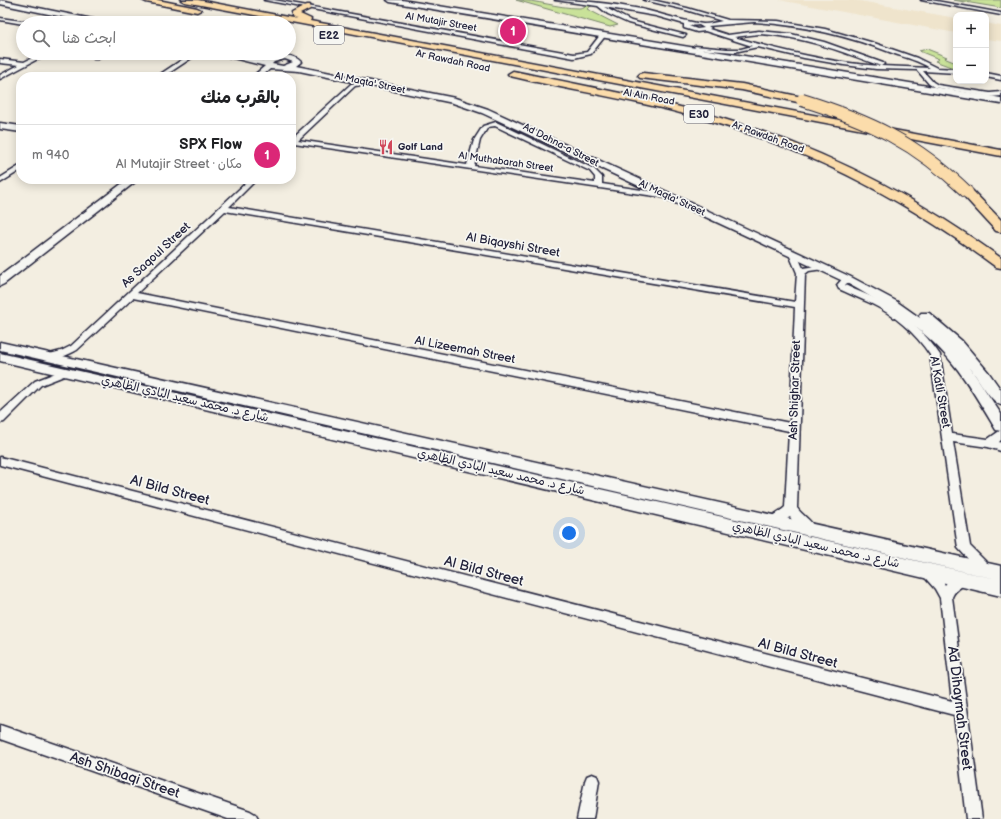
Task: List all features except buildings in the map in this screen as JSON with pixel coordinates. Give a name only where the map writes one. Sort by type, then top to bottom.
[{"type":"highway","points":[[146,0],[230,16]]},
{"type":"highway","name":"E22","points":[[185,0],[262,16]]},
{"type":"highway","points":[[200,0],[280,14],[293,12],[305,7]]},
{"type":"highway","points":[[137,1],[189,8]]},
{"type":"highway","points":[[305,7],[295,15],[551,64]]},
{"type":"highway","name":"E22","points":[[296,23],[372,39]]},
{"type":"highway","name":"E22","points":[[296,28],[372,39]]},
{"type":"highway","name":"Ar Rawdah Road","points":[[372,39],[467,64]]},
{"type":"highway","name":"Ar Rawdah Road","points":[[372,39],[551,64],[727,85],[764,91],[802,100],[862,120],[901,140],[941,166],[968,192],[1001,228]]},
{"type":"highway","name":"Al Ain Road","points":[[372,39],[939,152]]},
{"type":"highway","name":"Al Ain Road","points":[[372,39],[1001,153]]},
{"type":"highway","name":"Ar Rawdah Road","points":[[505,72],[682,110],[734,125],[788,144],[846,169],[899,196],[956,231],[1001,264]]},
{"type":"street","name":"Al Mutajir Street","points":[[266,0],[584,56],[591,53],[603,35]]},
{"type":"street","points":[[390,0],[1001,101]]},
{"type":"street","points":[[557,0],[600,4],[638,10],[705,27],[728,37],[756,46],[821,60],[883,67],[953,71]]},
{"type":"street","points":[[638,10],[648,0],[688,9],[728,22]]},
{"type":"street","points":[[923,0],[1001,13]]},
{"type":"street","points":[[934,0],[1001,13]]},
{"type":"street","points":[[0,2],[67,16]]},
{"type":"street","points":[[600,4],[601,7],[607,11],[629,21],[683,35]]},
{"type":"street","points":[[0,5],[49,16]]},
{"type":"street","points":[[39,14],[57,14]]},
{"type":"street","points":[[0,19],[16,21]]},
{"type":"street","points":[[675,47],[683,35],[692,30],[728,22],[771,21],[824,30],[881,47],[928,65],[935,70]]},
{"type":"street","points":[[689,24],[686,25],[686,27],[692,30]]},
{"type":"street","points":[[810,40],[824,30]]},
{"type":"street","points":[[728,37],[742,34],[780,34],[810,40],[872,60],[883,67]]},
{"type":"street","points":[[697,47],[734,52],[756,46]]},
{"type":"street","points":[[0,77],[33,60]]},
{"type":"street","points":[[167,72],[185,60]]},
{"type":"street","points":[[250,60],[268,65]]},
{"type":"street","points":[[261,72],[268,65],[268,62],[272,60]]},
{"type":"street","name":"Al Maqta' Street","points":[[294,60],[307,67],[438,93],[476,103],[506,114],[632,179],[847,279],[905,312],[933,335],[958,361],[1001,426]]},
{"type":"street","points":[[0,61],[25,64]]},
{"type":"street","points":[[270,72],[294,65],[297,62]]},
{"type":"street","name":"Al Maqta' Street","points":[[268,65],[299,69],[352,82],[368,83],[470,106],[485,111],[750,226],[878,286],[913,307],[946,332],[960,346],[977,366],[1001,400]]},
{"type":"street","points":[[919,69],[931,83],[936,86],[990,95],[1001,94]]},
{"type":"street","points":[[989,76],[1001,78]]},
{"type":"street","points":[[296,138],[352,82]]},
{"type":"street","points":[[0,121],[16,123]]},
{"type":"street","points":[[0,126],[16,128]]},
{"type":"street","name":"Ad Dahna-a Street","points":[[470,167],[477,140],[483,130],[491,127],[504,128],[592,170],[599,177],[598,186]]},
{"type":"street","name":"Al Muthabarah Street","points":[[296,143],[668,196]]},
{"type":"street","points":[[0,181],[16,170]]},
{"type":"street","points":[[0,171],[12,173]]},
{"type":"street","points":[[624,189],[631,185],[632,179]]},
{"type":"street","points":[[0,273],[116,184]]},
{"type":"street","points":[[0,282],[127,184]]},
{"type":"street","name":"As Saqoul Street","points":[[44,361],[64,353],[76,365],[132,295],[249,184]]},
{"type":"street","name":"Al Biqayshi Street","points":[[223,208],[798,305]]},
{"type":"street","points":[[736,227],[748,230],[751,228],[750,226]]},
{"type":"street","points":[[792,254],[798,263],[801,272],[811,267],[820,267]]},
{"type":"street","name":"Ash Shighar Street","points":[[791,508],[798,305],[801,272]]},
{"type":"street","name":"Al Katli Street","points":[[847,279],[841,284],[842,288],[876,302],[888,310],[925,340],[932,350],[937,365],[964,548]]},
{"type":"street","name":"Al Lizeemah Street","points":[[132,295],[794,428]]},
{"type":"street","name":"شارع د. محمد سعيد البادي الظاهري","points":[[0,346],[44,361]]},
{"type":"street","name":"شارع د. محمد سعيد البادي الظاهري","points":[[0,357],[76,365],[764,523],[922,569],[1001,588]]},
{"type":"street","points":[[38,383],[44,361]]},
{"type":"street","points":[[0,419],[38,383],[76,365]]},
{"type":"street","points":[[989,443],[1001,434]]},
{"type":"street","name":"Al Katli Street","points":[[947,437],[989,443],[1001,448]]},
{"type":"street","name":"Al Bild Street","points":[[0,461],[960,710]]},
{"type":"street","points":[[764,523],[784,516],[791,508],[798,519],[809,528]]},
{"type":"street","name":"شارع د. محمد سعيد البادي الظاهري","points":[[764,523],[809,528],[994,571]]},
{"type":"street","points":[[949,561],[958,556],[964,548],[974,560],[994,571]]},
{"type":"street","name":"Ad Dihaymah Street","points":[[922,569],[934,579],[946,597],[974,819]]},
{"type":"street","points":[[946,597],[947,592],[953,584],[963,579]]},
{"type":"street","name":"Ash Shibaqi Street","points":[[0,732],[250,819]]},
{"type":"street","points":[[586,819],[592,781]]},
{"type":"shaded area","points":[[779,0],[854,0],[953,17],[953,32]]},
{"type":"shaded area","points":[[989,24],[1001,26],[1001,41],[989,39]]},
{"type":"green space","points":[[516,0],[532,1],[571,8],[581,8],[594,4],[587,9],[618,25],[610,27]]},
{"type":"green space","points":[[953,0],[1001,0],[1001,8]]},
{"type":"green space","points":[[927,49],[947,57],[944,58],[953,62],[953,68],[935,61],[939,59],[919,51]]},
{"type":"place","name":"SPX Flow","points":[[513,31]]},
{"type":"place","name":"Golf Land","points":[[386,147]]}]
